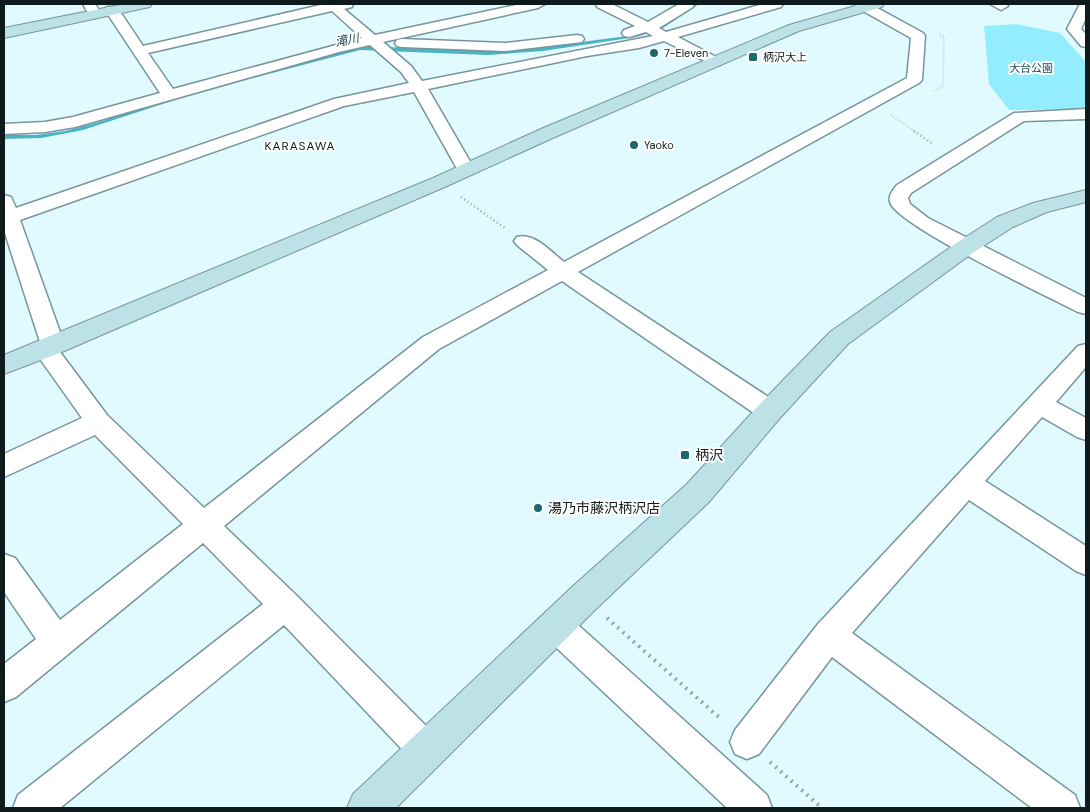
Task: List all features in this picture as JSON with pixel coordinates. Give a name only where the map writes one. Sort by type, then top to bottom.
[{"type":"street","points":[[4,33],[92,9],[112,10],[145,4]]},
{"type":"street","points":[[4,129],[45,127],[75,122],[336,48],[538,4]]},
{"type":"street","points":[[602,4],[715,62]]},
{"type":"street","points":[[372,41],[470,47],[505,47],[625,34],[656,24],[688,4]]},
{"type":"street","points":[[426,750],[285,605],[98,422],[49,348],[6,213],[340,102],[588,52],[668,38],[776,4]]},
{"type":"street","points":[[4,365],[49,348],[440,182],[548,133],[794,28],[868,4],[918,36],[914,80],[564,272],[431,342],[4,685]]},
{"type":"street","points":[[139,51],[337,5],[372,41],[406,69],[419,87],[466,170]]},
{"type":"street","points":[[1086,5],[1074,29],[1086,43]]},
{"type":"street","points":[[112,10],[170,96]]},
{"type":"street","points":[[1086,114],[1020,116],[904,189],[899,194],[898,200],[902,208],[908,213],[966,247],[1086,307]]},
{"type":"street","points":[[367,808],[584,598],[698,493],[770,411],[839,338],[966,247],[1005,222],[1032,211],[1086,196]]},
{"type":"street","points":[[524,242],[564,272],[770,411]]},
{"type":"street","points":[[747,742],[829,635],[1086,352]]},
{"type":"street","points":[[1039,404],[1086,430]]},
{"type":"street","points":[[4,466],[98,422]]},
{"type":"street","points":[[967,484],[1086,562]]},
{"type":"street","points":[[4,568],[57,643]]},
{"type":"street","points":[[31,808],[285,605]]},
{"type":"street","points":[[556,626],[754,808]]},
{"type":"street","points":[[829,635],[1062,808]]},
{"type":"path","points":[[928,94],[943,86],[944,37],[936,33]]},
{"type":"path","points":[[896,110],[889,114],[940,149]]},
{"type":"path","points":[[440,182],[524,242]]},
{"type":"path","points":[[584,598],[822,808]]},
{"type":"green space","name":"大台公園","points":[[1016,24],[1060,33],[1086,62],[1086,109],[1009,110],[989,84],[984,26]]},
{"type":"waterway","name":"滝川","points":[[253,76],[360,48],[488,53],[543,49],[636,36],[658,29],[697,4]]},
{"type":"waterway","name":"滝川","points":[[4,137],[36,137],[65,133],[190,94]]},
{"type":"place","name":"7-Eleven","points":[[654,53]]},
{"type":"place","name":"柄沢大上","points":[[753,57]]},
{"type":"place","name":"Yaoko","points":[[634,145]]},
{"type":"place","name":"柄沢","points":[[685,455]]},
{"type":"place","name":"湯乃市藤沢柄沢店","points":[[538,508]]},
{"type":"district","name":"KARASAWA","points":[[300,146]]}]
